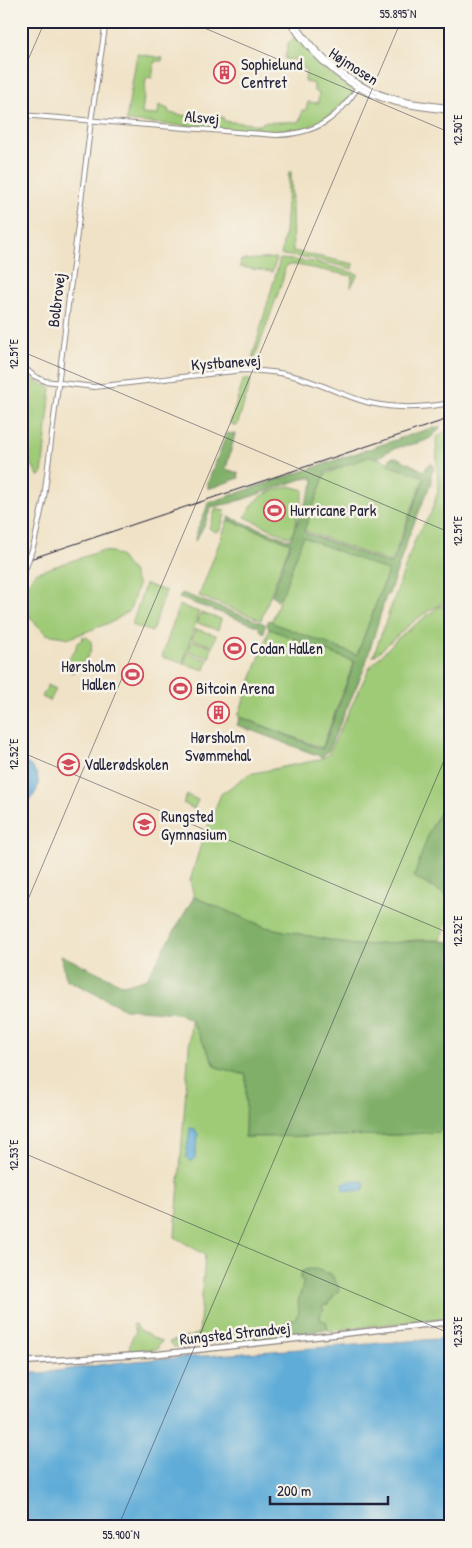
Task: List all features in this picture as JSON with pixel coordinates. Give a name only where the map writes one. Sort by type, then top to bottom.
[{"type":"main road","name":"Rungsted Strandvej","points":[[21,1362],[166,1353],[451,1322]]},
{"type":"street","name":"Bolbrovej","points":[[21,580],[34,544],[44,498],[91,121],[106,21]]},
{"type":"street","name":"Højmosen","points":[[289,21],[310,50],[341,77],[396,103],[451,111]]},
{"type":"street","name":"Højmosen","points":[[294,21],[313,46],[331,64],[359,86],[397,99],[451,107]]},
{"type":"street","name":"Alsvej","points":[[21,115],[289,135],[311,130],[331,119],[346,105],[359,86]]},
{"type":"street","name":"Kystbanevej","points":[[21,365],[39,379],[57,383],[101,387],[237,371],[259,371],[289,375],[354,398],[386,406],[421,407],[451,403]]},
{"type":"green space","points":[[295,38],[323,68],[352,89],[352,94],[326,119],[299,131],[286,133],[126,121],[137,54],[163,58],[162,61],[155,61],[152,78],[148,77],[146,79],[142,114],[158,115],[159,105],[168,109],[169,113],[194,117],[223,117],[224,121],[262,125],[263,122],[298,122],[301,118],[302,110],[306,110],[308,102],[318,103],[319,93],[314,91],[314,84],[305,82],[306,69],[296,67],[297,60],[285,59],[288,43]]},
{"type":"green space","points":[[289,172],[291,172],[293,251],[354,264],[353,269],[310,258],[281,255],[285,232]]},
{"type":"green space","points":[[277,258],[272,272],[240,267],[241,260]]},
{"type":"green space","points":[[280,259],[314,262],[358,274],[351,287],[352,276],[297,265],[288,265],[285,268],[283,279],[253,363],[253,355]]},
{"type":"green space","points":[[21,370],[36,381],[51,388],[42,474],[39,477],[21,446]]},
{"type":"green space","points":[[244,378],[251,380],[237,426],[230,424]]},
{"type":"green space","points":[[440,427],[429,439],[395,448],[380,457],[369,457],[326,472],[304,531],[389,564],[393,562],[424,479],[422,476],[389,466],[390,458],[396,457],[424,471],[432,463],[434,469],[431,474],[431,483],[408,538],[389,594],[386,596],[364,669],[328,751],[322,757],[237,725],[240,717],[321,749],[323,748],[355,662],[269,629],[268,621],[271,620],[273,623],[357,655],[388,571],[303,537],[283,593],[277,600],[272,595],[291,543],[228,520],[229,517],[290,540],[314,482],[313,478],[305,478],[232,503],[211,507],[204,526],[195,541],[208,503],[428,429]]},
{"type":"green space","points":[[451,428],[451,600],[440,604],[419,617],[373,657],[416,537],[431,513],[438,491],[436,438]]},
{"type":"green space","points":[[227,433],[235,434],[226,469],[238,473],[239,478],[208,489],[208,482]]},
{"type":"green space","points":[[368,455],[425,475],[391,563],[303,530],[324,475]]},
{"type":"green space","name":"Hurricane Park","points":[[290,486],[304,490],[292,535],[288,537],[245,517],[254,503],[263,495]]},
{"type":"green space","points":[[216,508],[224,510],[225,515],[220,530],[215,532],[209,528]]},
{"type":"green space","points":[[228,520],[290,543],[261,620],[199,596]]},
{"type":"green space","points":[[304,534],[389,569],[357,655],[271,623]]},
{"type":"green space","points":[[101,551],[112,552],[121,557],[133,573],[138,585],[130,610],[114,621],[70,638],[46,634],[31,619],[26,607],[24,595],[35,573]]},
{"type":"green space","points":[[145,584],[166,591],[152,632],[132,625]]},
{"type":"green space","points":[[182,593],[265,624],[264,633],[258,626],[179,598]]},
{"type":"green space","points":[[451,604],[451,799],[440,810],[414,877],[451,898],[451,910],[441,940],[415,940],[368,946],[354,945],[265,927],[194,897],[190,881],[201,844],[221,794],[249,774],[318,760],[328,755],[370,667],[398,638],[438,607]]},
{"type":"green space","points":[[179,605],[199,612],[183,663],[162,657]]},
{"type":"green space","points":[[201,613],[221,619],[218,630],[197,623]]},
{"type":"green space","points":[[270,628],[354,662],[322,748],[238,716]]},
{"type":"green space","points":[[196,629],[216,635],[213,646],[192,639]]},
{"type":"green space","points":[[82,637],[87,637],[90,640],[91,651],[86,660],[72,673],[63,665],[75,651],[77,643],[82,640]]},
{"type":"green space","points":[[192,641],[212,647],[209,658],[188,651]]},
{"type":"green space","points":[[187,653],[208,660],[205,670],[184,664]]},
{"type":"green space","points":[[48,685],[56,689],[50,701],[42,697]]},
{"type":"green space","points":[[187,795],[198,800],[194,809],[183,803]]},
{"type":"green space","points":[[451,799],[451,898],[414,877],[432,826],[437,816]]},
{"type":"green space","points":[[194,897],[265,927],[354,945],[414,941],[451,942],[451,1109],[439,1132],[399,1135],[245,1137],[246,1075],[216,1067],[191,1020],[178,1013],[125,1009],[66,979],[61,955],[124,985],[147,978]]},
{"type":"green space","points":[[191,1020],[216,1067],[246,1075],[245,1137],[399,1135],[446,1118],[451,1109],[451,1317],[330,1331],[327,1329],[328,1326],[320,1319],[322,1306],[329,1301],[333,1288],[331,1274],[329,1273],[304,1281],[298,1302],[299,1312],[288,1331],[284,1331],[282,1334],[283,1336],[174,1347],[169,1342],[199,1334],[205,1255],[175,1237]]},
{"type":"green space","points":[[309,1269],[331,1274],[339,1287],[338,1292],[328,1304],[322,1306],[324,1310],[321,1313],[320,1319],[327,1322],[327,1329],[283,1336],[283,1331],[289,1330],[285,1326],[287,1320],[294,1320],[299,1312],[298,1302],[304,1281],[300,1279],[302,1271]]},
{"type":"green space","points":[[133,1324],[136,1324],[139,1330],[162,1342],[158,1345],[158,1349],[129,1351],[131,1340],[136,1332]]},
{"type":"water","points":[[21,760],[34,769],[38,786],[34,795],[21,804],[21,790],[23,786],[21,783]]},
{"type":"water","points":[[190,1128],[195,1129],[198,1135],[195,1157],[194,1160],[190,1161],[186,1157]]},
{"type":"water","points":[[363,1181],[365,1183],[364,1190],[343,1190],[343,1183]]},
{"type":"water","points":[[451,1338],[451,1527],[21,1527],[21,1373],[42,1373],[122,1362]]},
{"type":"railway","points":[[21,562],[451,418]]},
{"type":"place","name":"Sophielund Centret","points":[[225,73]]},
{"type":"place","name":"Hurricane Park","points":[[274,510]]},
{"type":"place","name":"Codan Hallen","points":[[234,648]]},
{"type":"place","name":"Hørsholm Hallen","points":[[132,675]]},
{"type":"place","name":"Bitcoin Arena","points":[[180,688]]},
{"type":"place","name":"Hørsholm Svømmehal","points":[[218,713]]},
{"type":"place","name":"Vallerødskolen","points":[[68,764]]},
{"type":"place","name":"Rungsted Gymnasium","points":[[145,825]]}]
